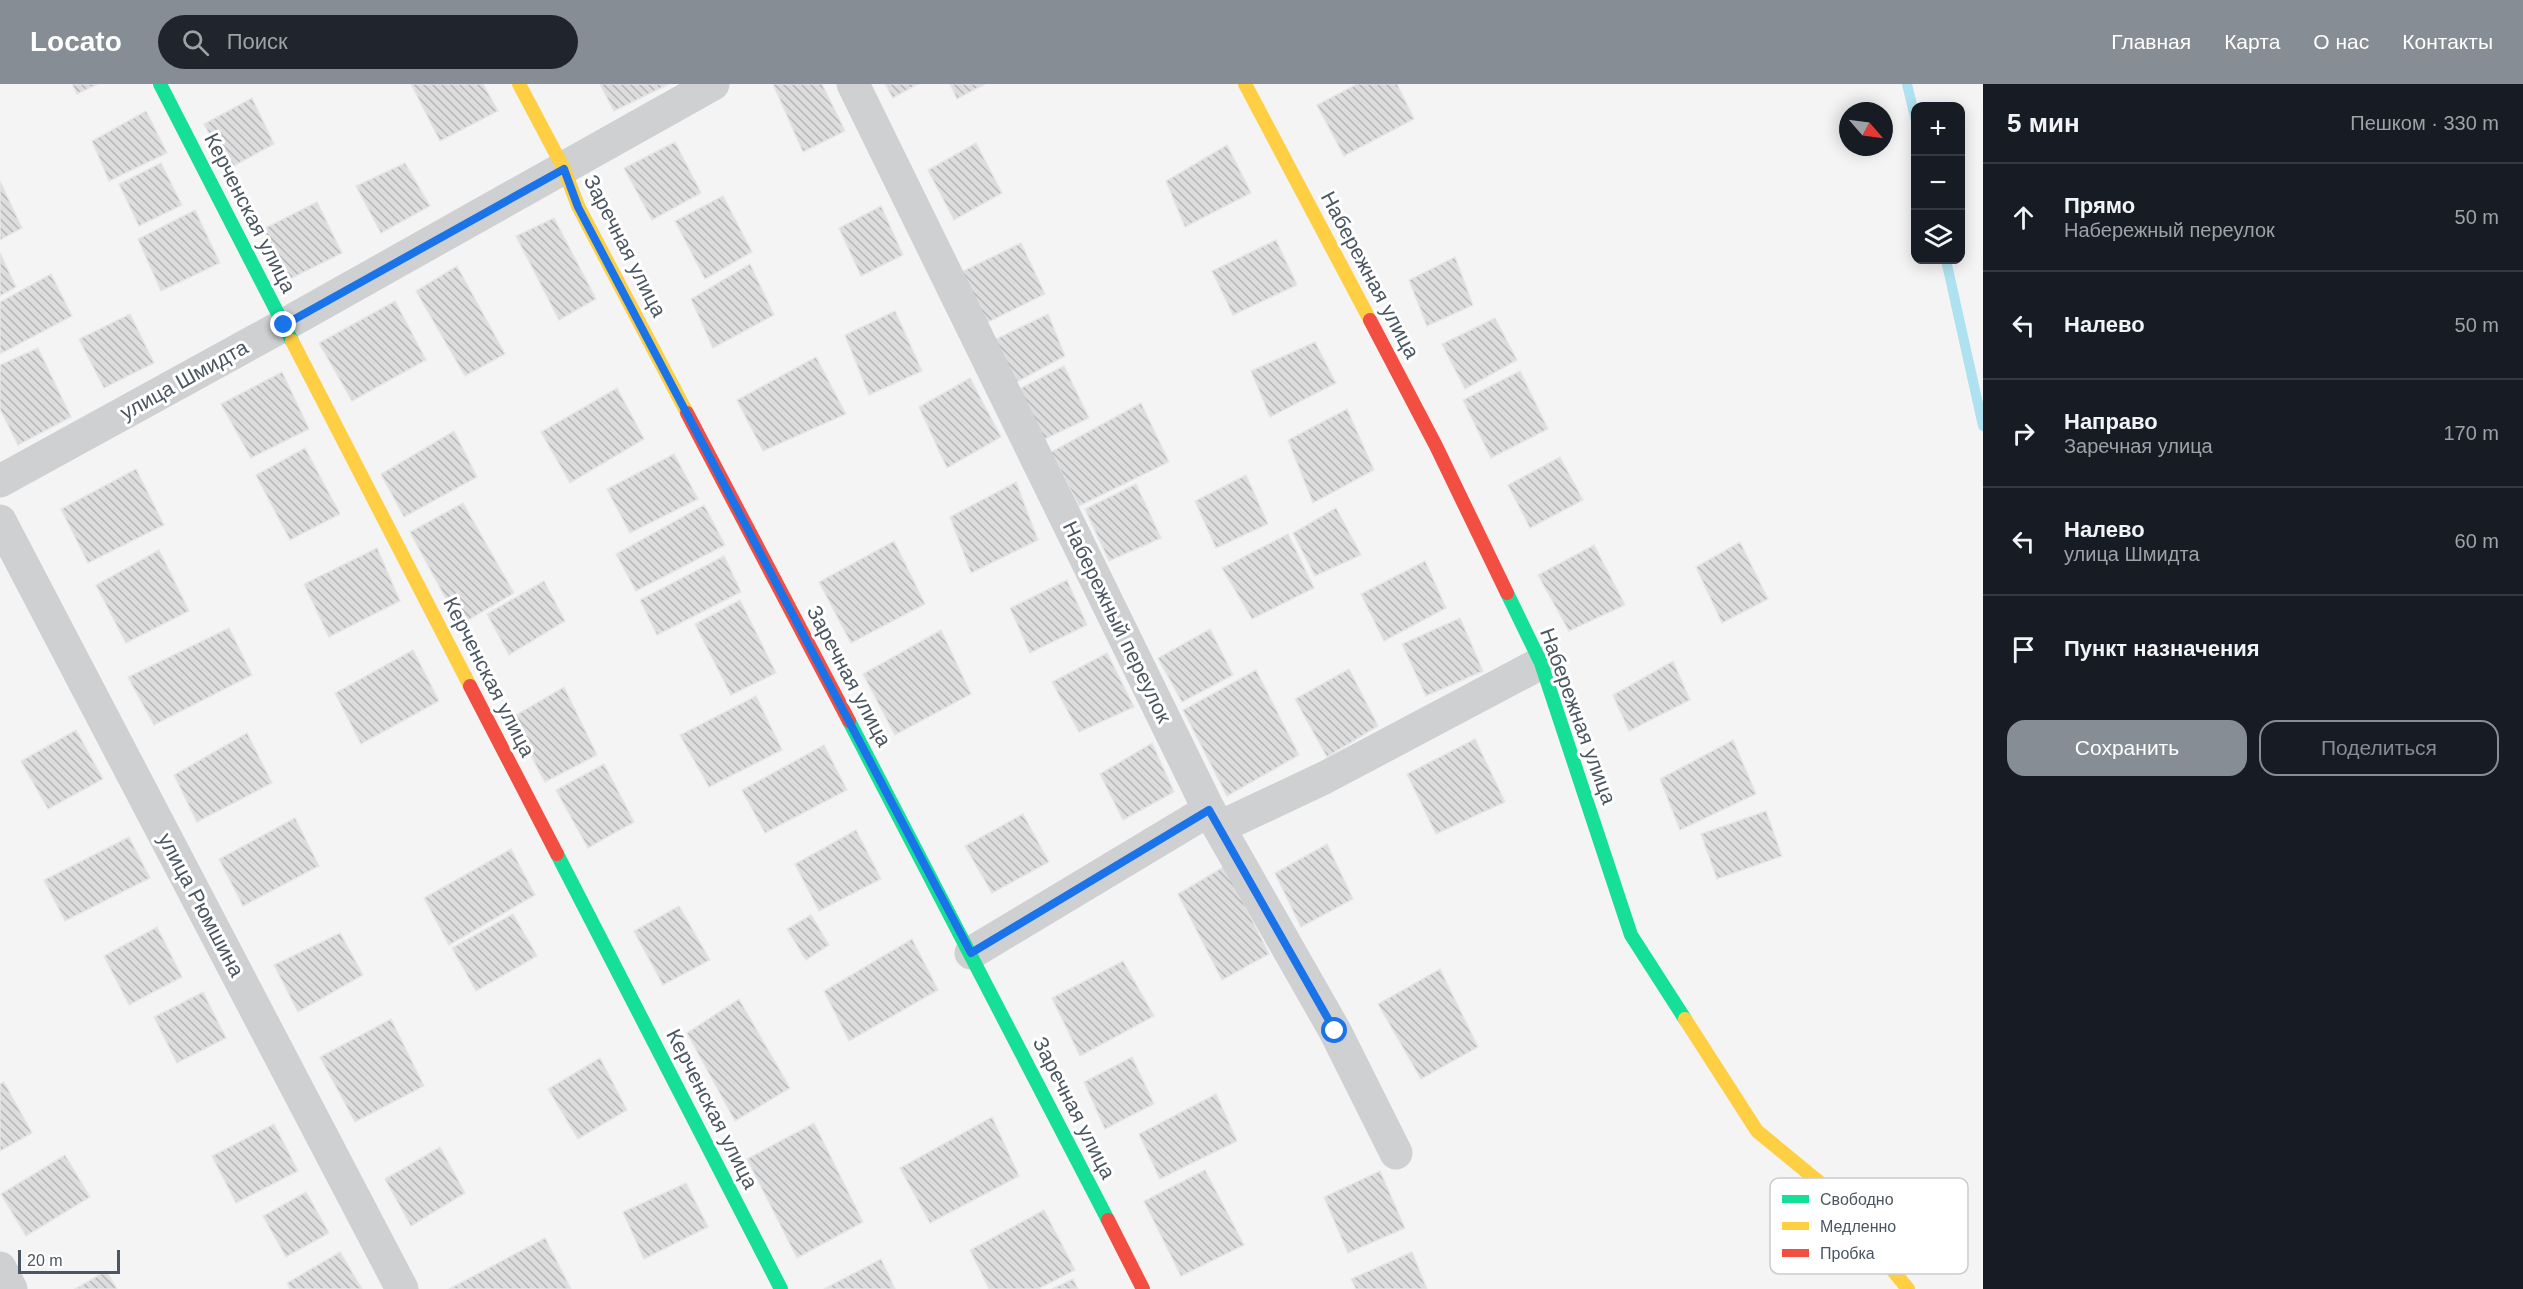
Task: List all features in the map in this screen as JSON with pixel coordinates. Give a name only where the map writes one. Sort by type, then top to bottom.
[{"type":"street","name":"Керченская улица","points":[[160,84],[781,1289]]},
{"type":"street","name":"Заречная улица","points":[[519,84],[564,169],[578,207],[971,953],[1143,1289]]},
{"type":"street","name":"улица Шмидта","points":[[0,481],[284,325],[713,84]]},
{"type":"street","name":"Набережный переулок","points":[[853,84],[1215,819],[1335,1031],[1396,1153]]},
{"type":"street","name":"Набережная улица","points":[[1245,84],[1436,446],[1541,663],[1631,935],[1757,1131],[1814,1178]]},
{"type":"street","name":"улица Рюмшина","points":[[0,521],[402,1289]]},
{"type":"street","points":[[971,953],[1215,819],[1324,778],[1541,663]]},
{"type":"street","points":[[0,1268],[11,1289]]},
{"type":"street","name":"Набережная улица","points":[[1896,1274],[1908,1289]]},
{"type":"building","points":[[72,84],[98,84],[77,94]]},
{"type":"building","points":[[411,84],[483,84],[498,111],[440,141]]},
{"type":"building","points":[[600,84],[669,84],[614,111]]},
{"type":"building","points":[[773,84],[822,84],[845,131],[803,152]]},
{"type":"building","points":[[885,84],[918,84],[893,98]]},
{"type":"building","points":[[950,84],[985,84],[957,99]]},
{"type":"building","points":[[1357,84],[1397,84],[1414,119],[1344,156],[1317,105]]},
{"type":"building","points":[[252,98],[274,144],[228,169],[204,124]]},
{"type":"building","points":[[146,111],[167,153],[109,181],[92,141]]},
{"type":"building","points":[[675,142],[701,193],[652,220],[624,168]]},
{"type":"building","points":[[976,143],[1002,193],[954,220],[928,170]]},
{"type":"building","points":[[1227,145],[1251,193],[1185,227],[1166,181]]},
{"type":"building","points":[[161,163],[182,205],[139,226],[119,184]]},
{"type":"building","points":[[405,163],[430,206],[381,233],[356,186]]},
{"type":"building","points":[[0,181],[22,228],[0,240]]},
{"type":"building","points":[[723,196],[752,252],[705,279],[675,221]]},
{"type":"building","points":[[317,202],[342,253],[288,280],[263,229]]},
{"type":"building","points":[[881,206],[903,255],[861,276],[839,228]]},
{"type":"building","points":[[195,210],[220,263],[161,291],[138,239]]},
{"type":"building","points":[[554,218],[596,299],[559,320],[516,236]]},
{"type":"building","points":[[1276,240],[1297,285],[1233,315],[1212,271]]},
{"type":"building","points":[[1021,243],[1045,294],[984,324],[959,273]]},
{"type":"building","points":[[0,253],[16,287],[0,296]]},
{"type":"building","points":[[1455,257],[1473,305],[1427,326],[1409,280]]},
{"type":"building","points":[[750,264],[774,315],[713,348],[691,299]]},
{"type":"building","points":[[457,266],[505,354],[465,376],[416,291]]},
{"type":"building","points":[[51,274],[72,316],[0,354],[0,302]]},
{"type":"building","points":[[395,301],[426,360],[352,401],[319,343]]},
{"type":"building","points":[[895,311],[922,371],[869,395],[845,335]]},
{"type":"building","points":[[130,314],[154,363],[104,388],[79,339]]},
{"type":"building","points":[[1048,314],[1065,356],[1013,384],[994,340]]},
{"type":"building","points":[[1495,318],[1517,360],[1465,389],[1442,344]]},
{"type":"building","points":[[1315,342],[1336,383],[1270,417],[1251,371]]},
{"type":"building","points":[[38,348],[71,417],[18,445],[0,409],[0,365]]},
{"type":"building","points":[[816,357],[846,414],[763,451],[737,400]]},
{"type":"building","points":[[1064,366],[1089,418],[1043,440],[1019,389]]},
{"type":"building","points":[[1520,371],[1548,429],[1491,458],[1463,400]]},
{"type":"building","points":[[282,372],[309,429],[251,458],[221,404]]},
{"type":"building","points":[[970,378],[1001,437],[947,468],[919,407]]},
{"type":"building","points":[[617,388],[644,439],[570,483],[541,432]]},
{"type":"building","points":[[1141,403],[1169,462],[1079,506],[1051,452]]},
{"type":"building","points":[[1347,409],[1374,470],[1313,503],[1288,440]]},
{"type":"building","points":[[454,431],[477,477],[404,517],[381,474]]},
{"type":"building","points":[[305,448],[340,514],[290,540],[256,475]]},
{"type":"building","points":[[674,454],[698,499],[630,533],[607,489]]},
{"type":"building","points":[[1560,457],[1583,500],[1530,528],[1508,485]]},
{"type":"building","points":[[136,469],[164,525],[88,563],[61,509]]},
{"type":"building","points":[[1246,475],[1268,524],[1216,548],[1195,501]]},
{"type":"building","points":[[1016,482],[1038,540],[971,573],[950,517]]},
{"type":"building","points":[[1136,484],[1161,538],[1109,561],[1085,509]]},
{"type":"building","points":[[463,503],[514,593],[460,625],[410,532]]},
{"type":"building","points":[[704,505],[725,545],[636,591],[616,554]]},
{"type":"building","points":[[1336,508],[1361,555],[1315,576],[1293,533]]},
{"type":"building","points":[[1288,534],[1314,588],[1252,619],[1222,568]]},
{"type":"building","points":[[894,541],[925,604],[851,643],[819,582]]},
{"type":"building","points":[[1740,542],[1768,599],[1722,623],[1696,567]]},
{"type":"building","points":[[1594,545],[1625,605],[1569,631],[1538,575]]},
{"type":"building","points":[[377,548],[400,601],[329,637],[304,584]]},
{"type":"building","points":[[159,550],[189,611],[126,643],[96,585]]},
{"type":"building","points":[[724,556],[741,592],[657,635],[640,600]]},
{"type":"building","points":[[1425,561],[1446,608],[1384,641],[1361,594]]},
{"type":"building","points":[[1067,580],[1087,625],[1030,653],[1010,608]]},
{"type":"building","points":[[544,581],[565,621],[509,655],[487,614]]},
{"type":"building","points":[[740,600],[776,673],[731,695],[695,624]]},
{"type":"building","points":[[1460,618],[1483,671],[1426,696],[1402,644]]},
{"type":"building","points":[[229,628],[252,675],[154,725],[128,677]]},
{"type":"building","points":[[1210,629],[1233,675],[1182,702],[1158,658]]},
{"type":"building","points":[[941,630],[971,694],[895,735],[863,674]]},
{"type":"building","points":[[413,650],[439,701],[361,744],[335,693]]},
{"type":"building","points":[[1107,653],[1134,707],[1079,732],[1052,682]]},
{"type":"building","points":[[1673,661],[1690,700],[1629,731],[1613,695]]},
{"type":"building","points":[[1349,669],[1378,726],[1327,757],[1295,699]]},
{"type":"building","points":[[1256,670],[1299,755],[1227,796],[1183,710]]},
{"type":"building","points":[[564,687],[597,755],[545,782],[511,718]]},
{"type":"building","points":[[756,696],[782,750],[709,787],[680,735]]},
{"type":"building","points":[[76,730],[103,779],[48,809],[21,761]]},
{"type":"building","points":[[247,733],[272,783],[197,822],[174,775]]},
{"type":"building","points":[[1475,739],[1505,802],[1436,834],[1407,774]]},
{"type":"building","points":[[1733,740],[1756,794],[1680,830],[1660,779]]},
{"type":"building","points":[[1152,743],[1174,792],[1123,820],[1100,774]]},
{"type":"building","points":[[824,745],[847,790],[765,833],[742,790]]},
{"type":"building","points":[[604,764],[634,822],[588,848],[556,790]]},
{"type":"building","points":[[1766,811],[1782,856],[1717,879],[1701,834]]},
{"type":"building","points":[[1023,814],[1049,862],[992,893],[965,846]]},
{"type":"building","points":[[295,818],[319,866],[243,906],[219,859]]},
{"type":"building","points":[[856,830],[881,879],[819,911],[795,864]]},
{"type":"building","points":[[129,837],[150,878],[65,921],[44,880]]},
{"type":"building","points":[[1327,844],[1353,899],[1301,927],[1275,873]]},
{"type":"building","points":[[511,849],[535,895],[449,945],[424,898]]},
{"type":"building","points":[[1225,866],[1269,954],[1222,980],[1178,894]]},
{"type":"building","points":[[679,906],[710,960],[663,985],[634,931]]},
{"type":"building","points":[[513,914],[537,956],[476,991],[452,948]]},
{"type":"building","points":[[811,915],[829,945],[806,960],[787,929]]},
{"type":"building","points":[[157,927],[182,977],[129,1005],[104,956]]},
{"type":"building","points":[[340,933],[363,975],[298,1012],[274,965]]},
{"type":"building","points":[[912,939],[938,990],[849,1041],[824,991]]},
{"type":"building","points":[[1123,961],[1154,1016],[1080,1056],[1052,998]]},
{"type":"building","points":[[1440,969],[1478,1047],[1421,1079],[1378,1004]]},
{"type":"building","points":[[203,992],[226,1038],[177,1063],[154,1017]]},
{"type":"building","points":[[739,999],[790,1088],[735,1121],[687,1033]]},
{"type":"building","points":[[391,1019],[424,1086],[355,1122],[320,1057]]},
{"type":"building","points":[[1132,1057],[1154,1104],[1105,1129],[1084,1082]]},
{"type":"building","points":[[600,1058],[627,1110],[578,1139],[548,1089]]},
{"type":"building","points":[[4,1082],[32,1133],[0,1151],[0,1084]]},
{"type":"building","points":[[1216,1094],[1237,1141],[1160,1179],[1139,1134]]},
{"type":"building","points":[[992,1117],[1019,1176],[930,1223],[900,1168]]},
{"type":"building","points":[[814,1123],[863,1222],[797,1258],[747,1159]]},
{"type":"building","points":[[274,1124],[298,1171],[236,1203],[212,1156]]},
{"type":"building","points":[[440,1147],[465,1193],[411,1226],[385,1179]]},
{"type":"building","points":[[65,1155],[90,1197],[26,1236],[1,1194]]},
{"type":"building","points":[[1205,1170],[1244,1245],[1181,1276],[1144,1201]]},
{"type":"building","points":[[1380,1171],[1405,1228],[1348,1253],[1324,1197]]},
{"type":"building","points":[[686,1183],[708,1227],[644,1259],[623,1212]]},
{"type":"building","points":[[306,1192],[329,1233],[286,1257],[263,1216]]},
{"type":"building","points":[[1044,1210],[1075,1270],[1038,1289],[989,1289],[970,1250]]},
{"type":"building","points":[[545,1238],[571,1289],[449,1289]]},
{"type":"building","points":[[340,1252],[362,1289],[290,1289],[287,1283]]},
{"type":"building","points":[[1412,1252],[1427,1289],[1356,1289],[1351,1279]]},
{"type":"building","points":[[881,1259],[895,1289],[824,1289]]},
{"type":"building","points":[[106,1271],[117,1289],[75,1289]]},
{"type":"building","points":[[1073,1279],[1078,1289],[1052,1289]]},
{"type":"waterway","points":[[1907,84],[1911,102]]},
{"type":"waterway","points":[[1947,264],[1983,426]]},
{"type":"traffic: fast","points":[[160,84],[292,341]]},
{"type":"traffic: fast","points":[[1507,593],[1541,663],[1631,935],[1685,1019]]},
{"type":"traffic: fast","points":[[849,721],[1108,1220]]},
{"type":"traffic: fast","points":[[557,854],[781,1289]]},
{"type":"traffic: slow","points":[[519,84],[564,169],[578,206],[687,413]]},
{"type":"traffic: slow","points":[[1245,84],[1370,320]]},
{"type":"traffic: slow","points":[[292,341],[470,686]]},
{"type":"traffic: slow","points":[[1685,1019],[1757,1131],[1814,1178]]},
{"type":"traffic: slow","points":[[1896,1274],[1908,1289]]},
{"type":"traffic: jam","points":[[1370,320],[1436,446],[1507,593]]},
{"type":"traffic: jam","points":[[687,413],[849,721]]},
{"type":"traffic: jam","points":[[470,686],[557,854]]},
{"type":"traffic: jam","points":[[1108,1220],[1143,1289]]},
{"type":"route","points":[[284,325],[564,169],[578,207],[971,953],[1209,810],[1335,1031]]}]
